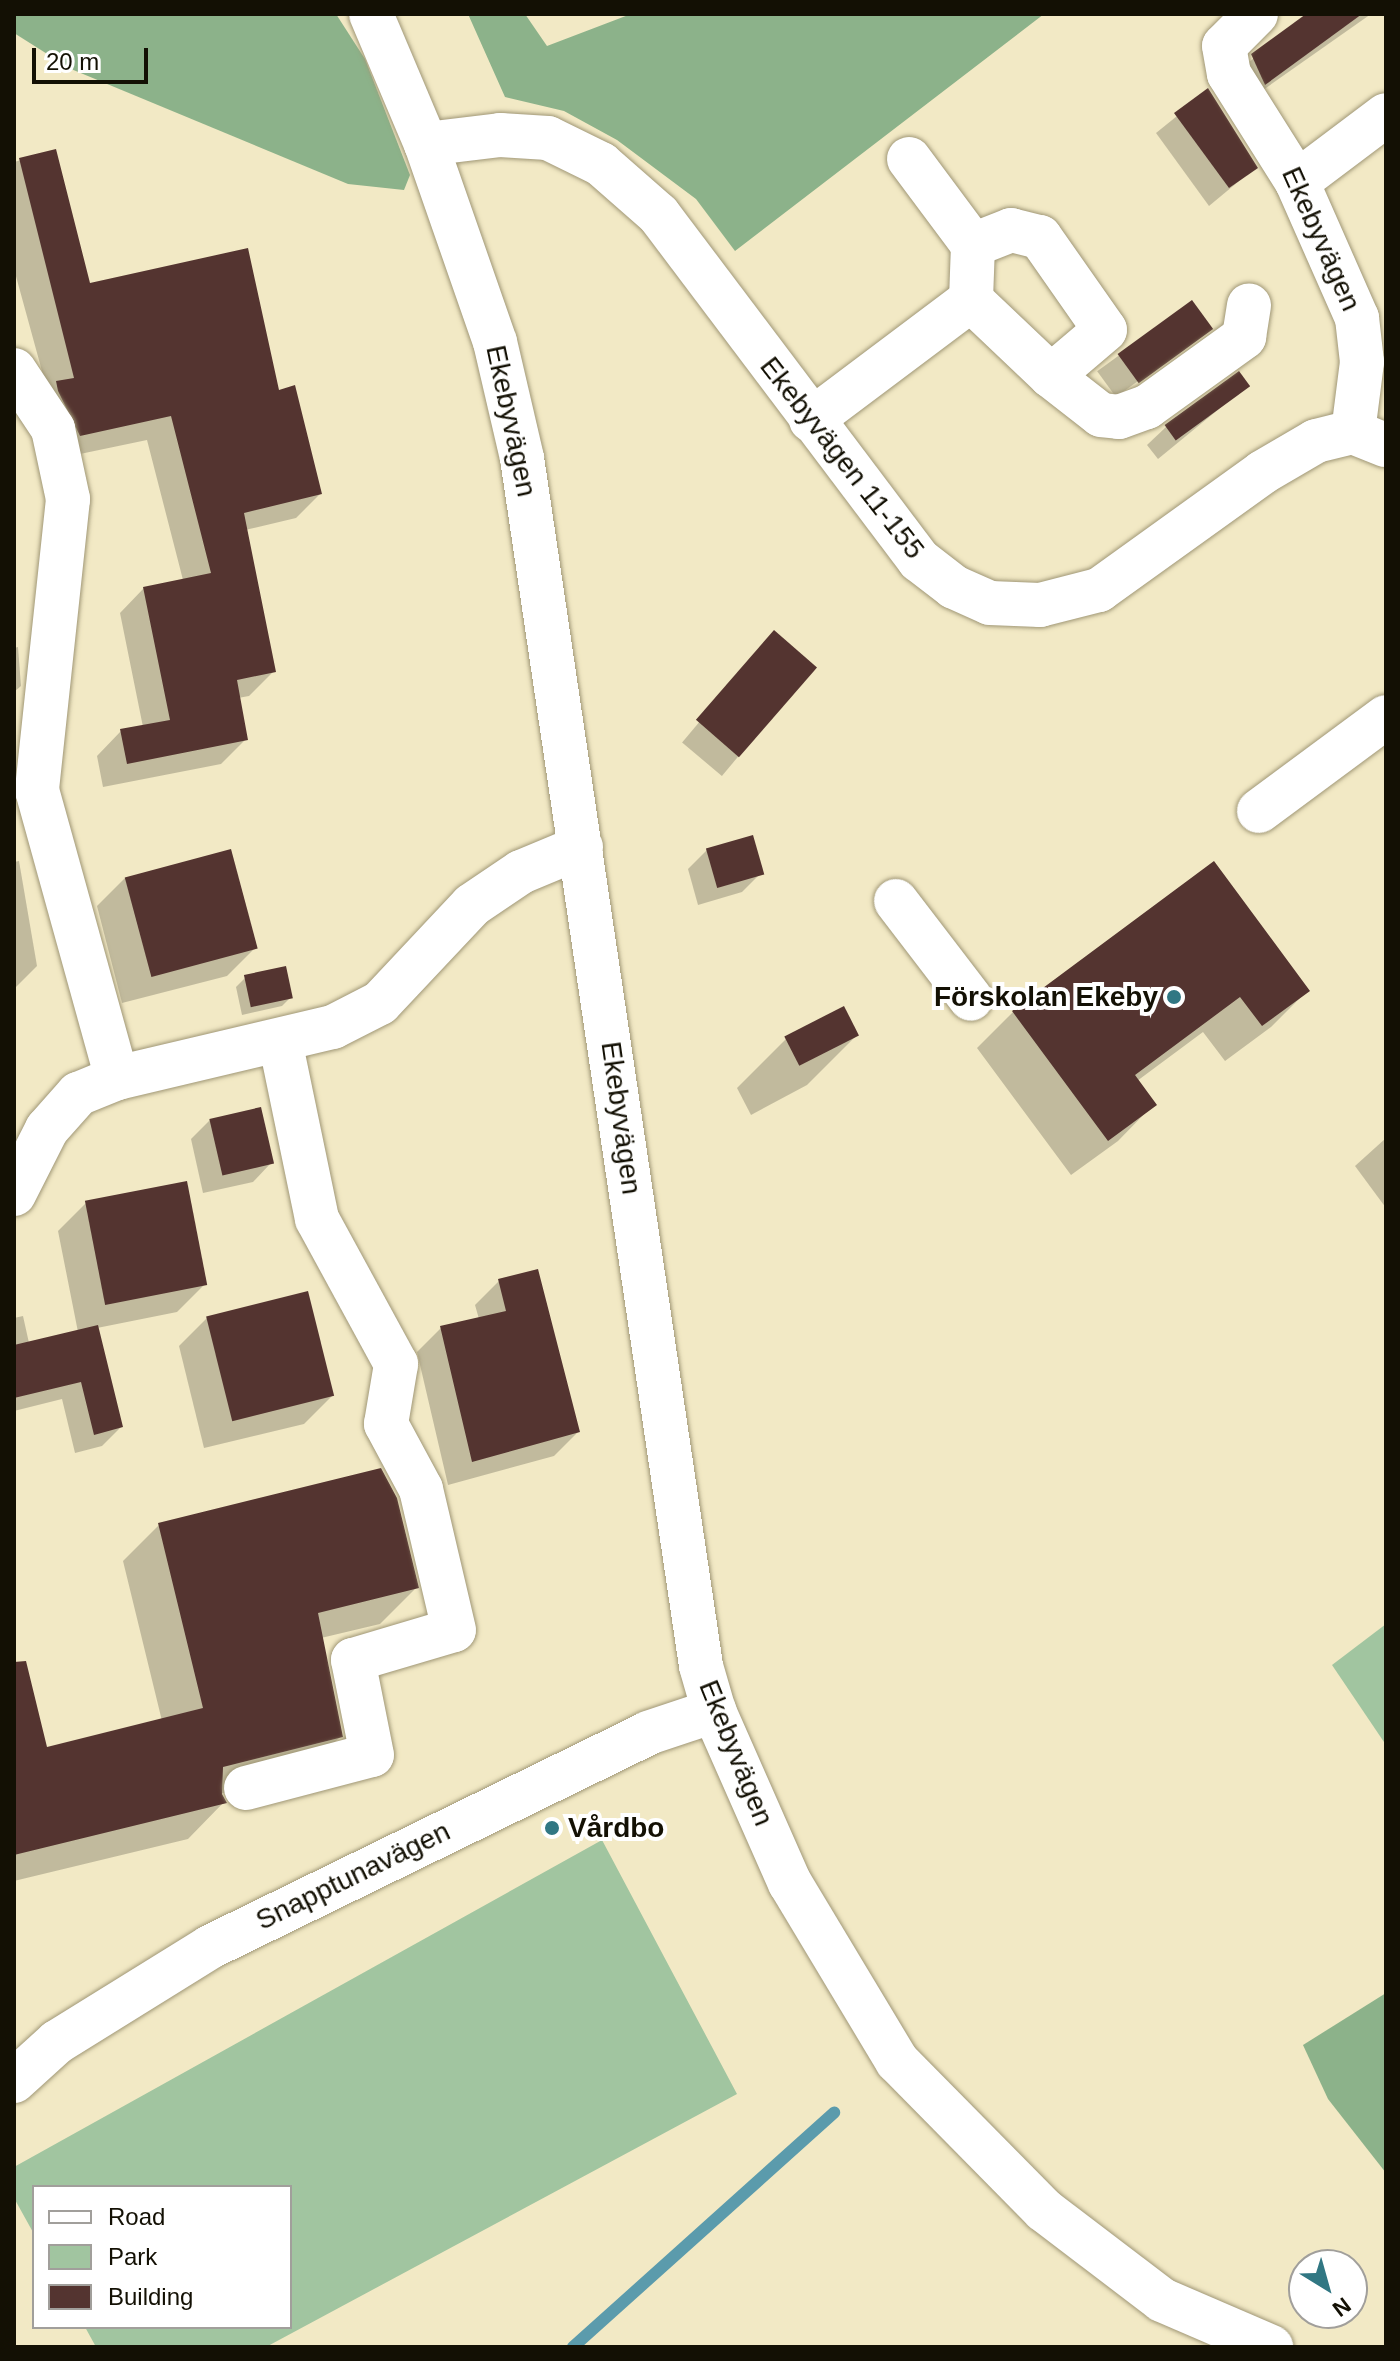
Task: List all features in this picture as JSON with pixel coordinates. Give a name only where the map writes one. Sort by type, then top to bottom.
[{"type":"street","name":"Ekebyvägen","points":[[371,14],[426,144],[495,342],[522,458],[701,1666],[714,1711],[790,1883],[897,2061],[1044,2210],[1126,2273],[1162,2300],[1271,2347]]},
{"type":"street","name":"Ekebyvägen","points":[[1256,14],[1224,46],[1229,74],[1276,143],[1297,182],[1357,318],[1370,439]]},
{"type":"street","points":[[1297,182],[1386,115]]},
{"type":"street","name":"Ekebyvägen 11-155","points":[[426,144],[500,135],[548,138],[601,164],[659,215],[919,560],[954,587],[990,603],[1040,605],[1099,590],[1263,472],[1316,441],[1370,439]]},
{"type":"street","points":[[909,159],[973,245],[971,300],[1051,376],[1101,415],[1133,414],[1244,337],[1249,305]]},
{"type":"street","points":[[973,245],[1011,230],[1040,237],[1105,330],[1051,376]]},
{"type":"street","points":[[811,420],[971,300]]},
{"type":"street","points":[[14,370],[53,429],[68,499],[37,790],[117,1078]]},
{"type":"street","points":[[1259,811],[1382,727]]},
{"type":"street","points":[[14,1194],[57,1118],[78,1094],[117,1078],[333,1027],[380,1003],[472,905],[521,872],[581,847]]},
{"type":"street","points":[[896,901],[971,999]]},
{"type":"street","points":[[246,1788],[372,1755],[353,1660],[454,1630],[421,1489],[386,1424],[396,1364],[317,1219],[280,1041]]},
{"type":"street","name":"Snapptunavägen","points":[[14,2081],[57,2042],[210,1947],[648,1733],[714,1711]]},
{"type":"green space","points":[[14,14],[336,14],[365,59],[410,175],[404,190],[348,184],[71,69],[14,33]]},
{"type":"green space","points":[[468,14],[525,14],[547,46],[631,14],[1044,14],[735,251],[696,199],[617,140],[564,111],[505,97]]},
{"type":"green space","points":[[1386,1624],[1386,1745],[1332,1665]]},
{"type":"green space","points":[[602,1840],[737,2094],[266,2347],[96,2347],[86,2329],[292,2329],[292,2185],[32,2185],[32,2230],[14,2198],[14,2167]]},
{"type":"green space","points":[[1386,1993],[1386,2173],[1328,2099],[1303,2045]]},
{"type":"building","points":[[1306,14],[1362,14],[1265,85],[1251,54]]},
{"type":"building","points":[[1208,88],[1258,168],[1229,188],[1174,113]]},
{"type":"building","points":[[56,149],[90,283],[248,248],[279,390],[295,385],[322,494],[244,513],[276,672],[237,680],[248,740],[127,764],[120,729],[170,720],[143,587],[211,573],[171,416],[80,436],[58,391],[56,381],[74,378],[19,158]]},
{"type":"building","points":[[1192,300],[1213,329],[1139,383],[1118,354]]},
{"type":"building","points":[[1239,371],[1250,386],[1176,440],[1165,425]]},
{"type":"building","points":[[774,630],[817,667],[739,757],[696,720]]},
{"type":"building","points":[[753,835],[764,874],[717,888],[706,849]]},
{"type":"building","points":[[231,849],[258,948],[151,977],[125,877]]},
{"type":"building","points":[[1214,861],[1310,991],[1262,1026],[1240,997],[1135,1075],[1157,1105],[1108,1141],[1012,1011]]},
{"type":"building","points":[[286,966],[293,998],[251,1007],[244,975]]},
{"type":"building","points":[[844,1006],[859,1035],[799,1066],[784,1036]]},
{"type":"building","points":[[261,1107],[274,1164],[222,1175],[209,1119]]},
{"type":"building","points":[[187,1181],[207,1285],[105,1305],[85,1201]]},
{"type":"building","points":[[538,1269],[580,1432],[472,1462],[440,1326],[506,1311],[498,1279]]},
{"type":"building","points":[[308,1291],[334,1396],[232,1421],[206,1316]]},
{"type":"building","points":[[98,1325],[123,1427],[94,1435],[81,1382],[14,1398],[14,1345]]},
{"type":"building","points":[[381,1468],[397,1498],[419,1588],[318,1613],[343,1737],[223,1767],[222,1794],[227,1803],[14,1855],[14,1662],[26,1661],[47,1747],[203,1708],[158,1523]]},
{"type":"waterway","points":[[573,2347],[834,2113]]},
{"type":"place","name":"Förskolan Ekeby","points":[[1174,997]]},
{"type":"place","name":"Vårdbo","points":[[552,1828]]}]
